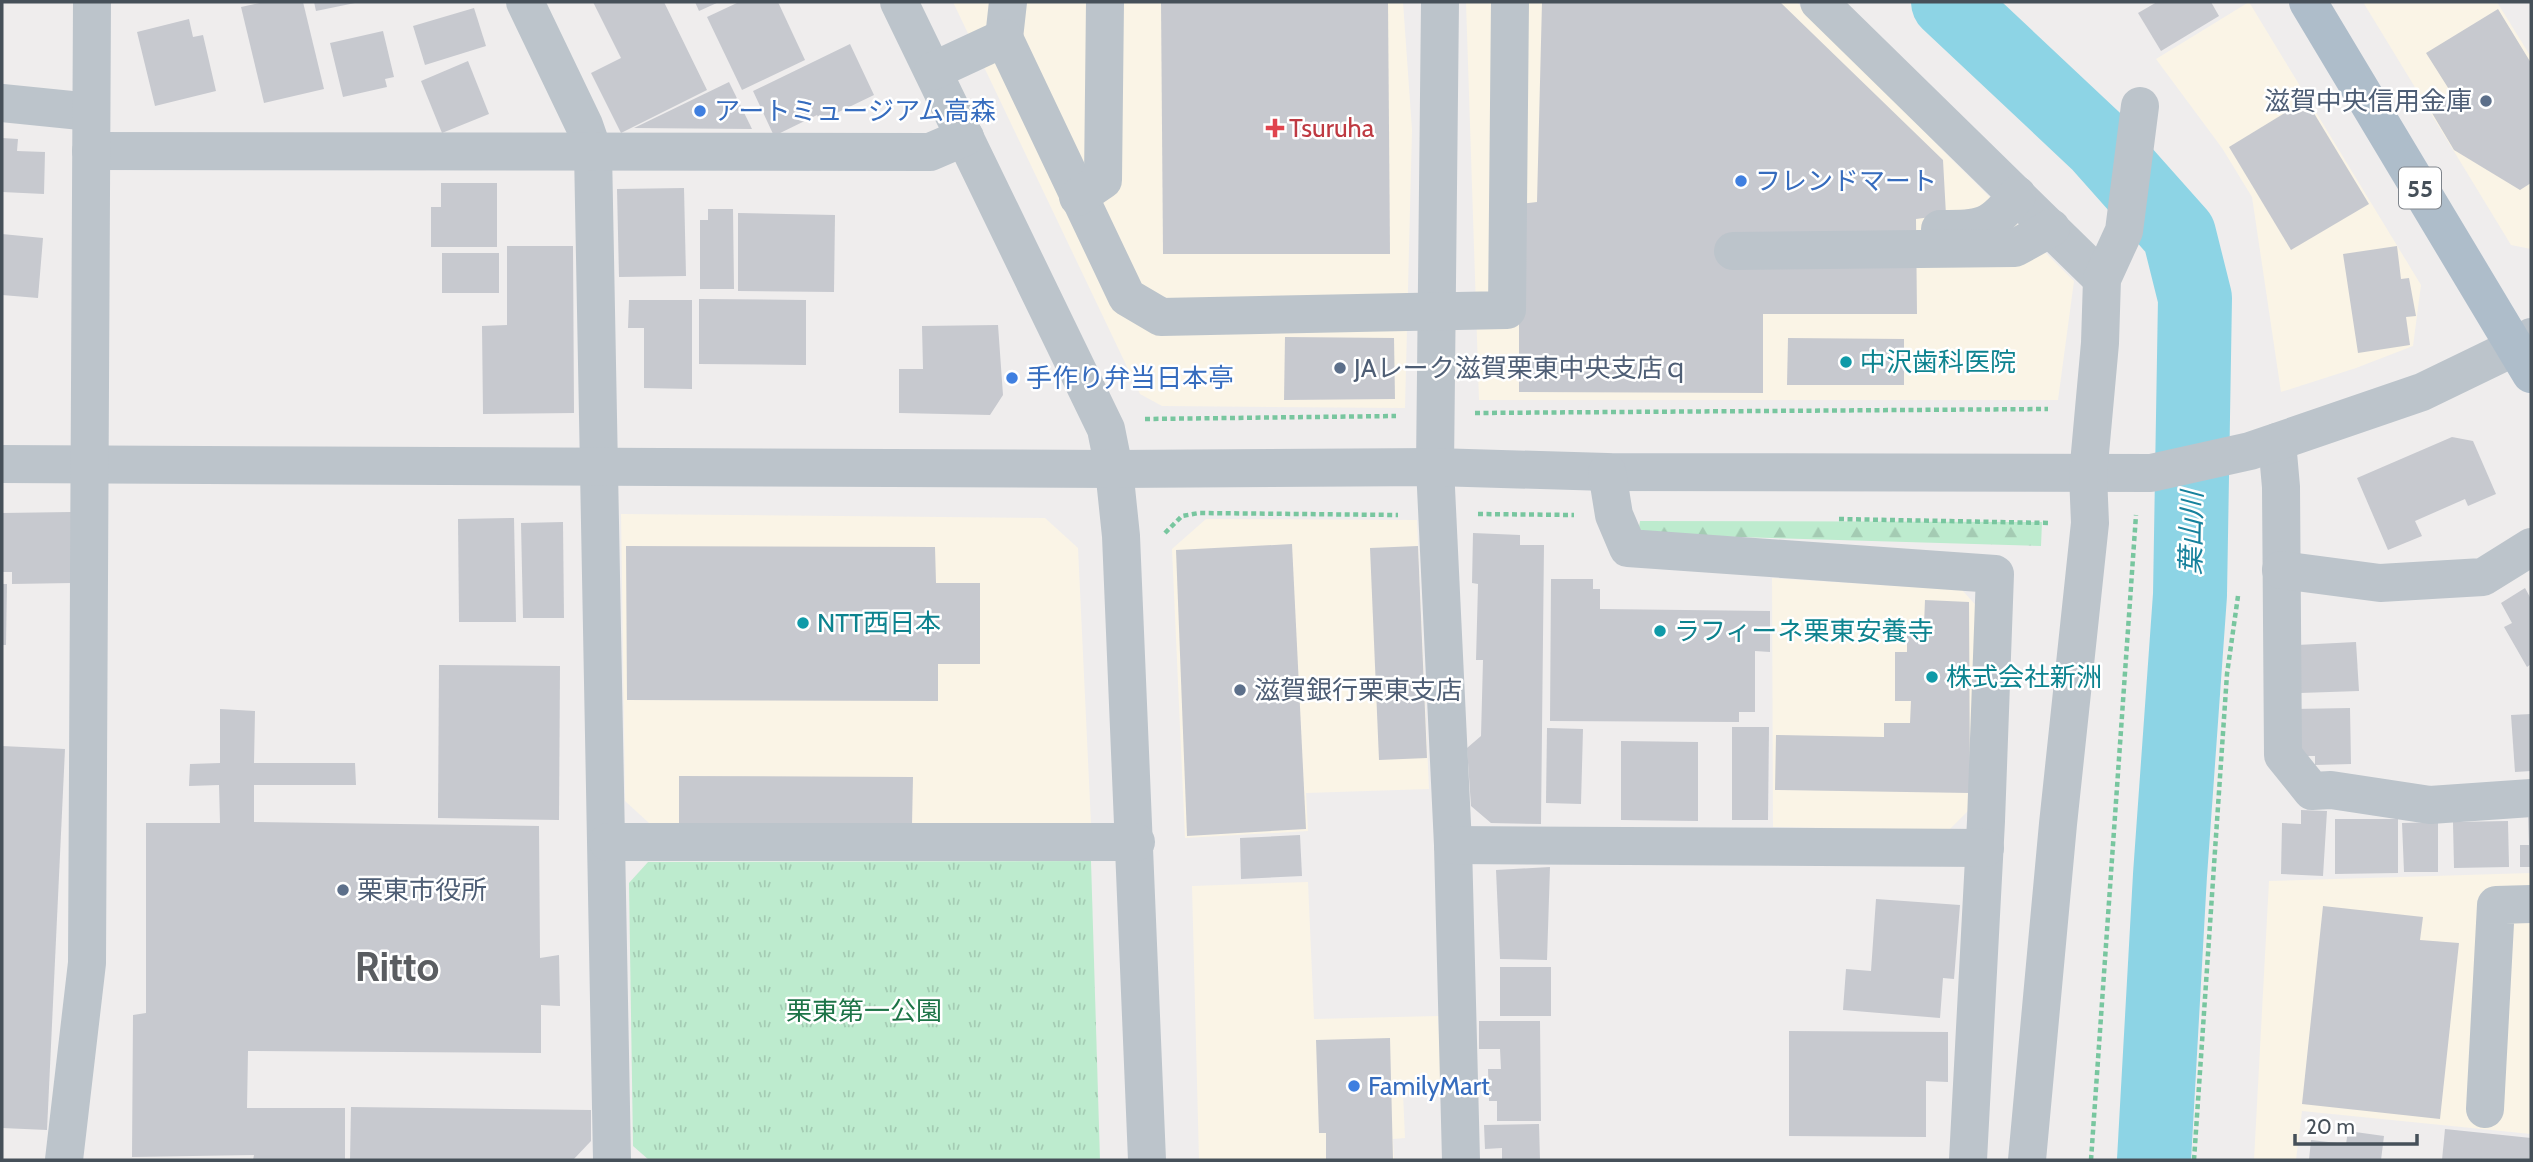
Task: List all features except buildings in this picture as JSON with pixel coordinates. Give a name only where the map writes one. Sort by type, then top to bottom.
[{"type":"main road","name":"55","points":[[2308,2],[2526,353]]},
{"type":"street","points":[[64,1160],[87,963],[92,2]]},
{"type":"street","points":[[525,2],[584,125],[593,151],[612,1160]]},
{"type":"street","points":[[899,2],[1106,429],[1114,469],[1121,536],[1136,842],[1147,1160]]},
{"type":"street","points":[[1078,197],[1103,180],[1105,2]]},
{"type":"street","points":[[1440,2],[1435,467],[1453,845],[1461,1160]]},
{"type":"street","points":[[933,71],[1006,20],[1078,197],[1126,297],[1161,317],[1507,310],[1510,2]]},
{"type":"street","points":[[1819,2],[2102,279]]},
{"type":"street","points":[[2,103],[91,112]]},
{"type":"street","points":[[2027,1160],[2058,824],[2091,523],[2088,475],[2100,343],[2102,279],[2124,231],[2140,106]]},
{"type":"street","points":[[91,151],[930,152],[965,137]]},
{"type":"street","points":[[2017,195],[2000,216],[1974,229],[1736,239],[2015,248],[2051,228]]},
{"type":"street","points":[[2,464],[1114,469],[1435,467],[1607,472],[2088,475],[2151,473],[2264,446],[2526,353]]},
{"type":"street","points":[[2264,446],[2281,487],[2283,755],[2312,791],[2331,790],[2430,805],[2531,798]]},
{"type":"street","points":[[1607,472],[1614,515],[1628,548],[1994,574],[1985,848],[1968,1160]]},
{"type":"street","points":[[2281,570],[2379,583],[2483,577],[2531,547]]},
{"type":"street","points":[[608,842],[1136,842]]},
{"type":"street","points":[[1453,845],[1985,848]]},
{"type":"street","points":[[2485,1109],[2496,905],[2531,904]]},
{"type":"path","points":[[1466,413],[2048,409]]},
{"type":"path","points":[[1165,533],[1182,516],[1199,513],[1406,515]]},
{"type":"path","points":[[2091,1160],[2136,515]]},
{"type":"path","points":[[2194,1160],[2227,674],[2239,595]]},
{"type":"shaded area","points":[[953,2],[1403,2],[1412,130],[1405,408],[1162,406],[1140,394]]},
{"type":"shaded area","name":"フレンドマート","points":[[1466,2],[1797,2],[2074,281],[2058,400],[1479,400]]},
{"type":"shaded area","points":[[2249,2],[2421,285],[2413,346],[2281,392],[2252,197],[2222,148],[2156,59]]},
{"type":"shaded area","points":[[2363,2],[2497,2],[2531,57],[2531,249],[2511,245]]},
{"type":"shaded area","points":[[621,514],[1045,518],[1078,548],[1091,824],[649,823],[625,801]]},
{"type":"shaded area","points":[[1206,519],[1417,520],[1429,789],[1306,793],[1308,831],[1185,838],[1172,549]]},
{"type":"shaded area","points":[[1772,578],[1962,590],[1982,612],[1971,808],[1949,830],[1773,827]]},
{"type":"shaded area","points":[[2531,873],[2531,1134],[2302,1111],[2296,1160],[2254,1160],[2269,881]]},
{"type":"shaded area","points":[[1308,882],[1314,1019],[1438,1016],[1442,1092],[1403,1093],[1405,1138],[1393,1139],[1394,1160],[1199,1160],[1192,886]]},
{"type":"green space","points":[[1640,521],[2042,522],[2041,546],[1638,534]]},
{"type":"green space","name":"栗東第一公園","points":[[1091,861],[1100,1160],[649,1160],[633,1146],[629,883],[648,862]]},
{"type":"waterway","name":"葉山川","points":[[1948,2],[2098,143],[2179,234],[2195,298],[2190,595],[2170,875],[2154,1160]]},
{"type":"place","name":"滋賀中央信用金庫","points":[[2486,101]]},
{"type":"place","name":"アートミュージアム高森","points":[[700,111]]},
{"type":"place","name":"Tsuruha","points":[[1275,128]]},
{"type":"place","name":"フレンドマート","points":[[1741,181]]},
{"type":"place","name":"中沢歯科医院","points":[[1846,362]]},
{"type":"place","name":"JAレーク滋賀栗東中央支店ｑ","points":[[1340,368]]},
{"type":"place","name":"手作り弁当日本亭","points":[[1012,378]]},
{"type":"place","name":"NTT西日本","points":[[803,623]]},
{"type":"place","name":"ラフィーネ栗東安養寺","points":[[1660,631]]},
{"type":"place","name":"株式会社新洲","points":[[1932,677]]},
{"type":"place","name":"滋賀銀行栗東支店","points":[[1240,690]]},
{"type":"place","name":"栗東市役所","points":[[343,890]]},
{"type":"place","name":"FamilyMart","points":[[1354,1086]]},
{"type":"district","name":"Ritto","points":[[397,966]]}]
